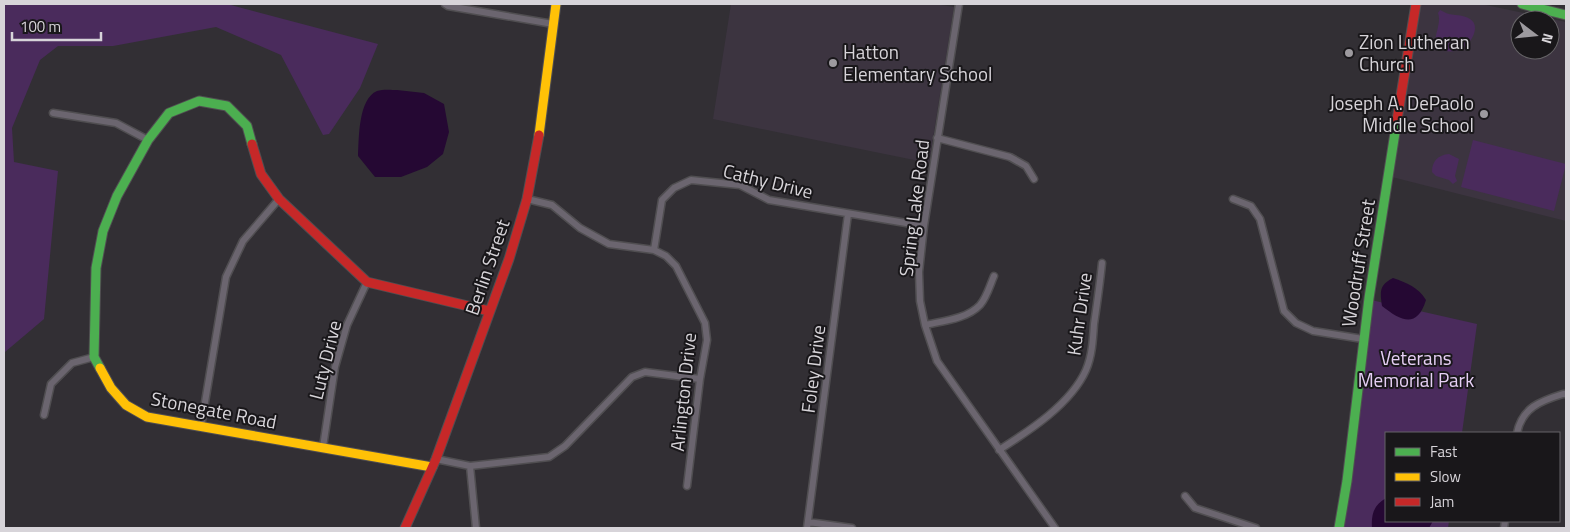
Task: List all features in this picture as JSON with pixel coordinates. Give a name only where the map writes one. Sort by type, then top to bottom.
[{"type":"street","points":[[445,4],[553,24]]},
{"type":"street","name":"Berlin Street","points":[[405,528],[434,463],[509,260],[527,198],[543,112],[556,4]]},
{"type":"street","name":"Spring Lake Road","points":[[959,4],[924,226],[919,272],[920,301],[925,325],[937,361],[998,450],[1055,528]]},
{"type":"street","name":"Woodruff Street","points":[[1339,528],[1345,497],[1363,339],[1396,120],[1416,4]]},
{"type":"street","points":[[1522,4],[1566,15]]},
{"type":"street","points":[[44,415],[51,384],[72,363],[94,357],[96,268],[103,231],[117,196],[148,140],[169,113],[199,101],[227,106],[247,126],[261,174],[279,199],[367,282],[489,311]]},
{"type":"street","points":[[53,113],[116,123],[148,140]]},
{"type":"street","points":[[937,138],[1010,157],[1026,166],[1034,179]]},
{"type":"street","name":"Cathy Drive","points":[[654,250],[662,200],[674,188],[691,180],[740,185],[769,200],[924,226]]},
{"type":"street","name":"Arlington Drive","points":[[527,198],[552,205],[580,228],[609,244],[654,250],[666,256],[676,266],[705,323],[707,340],[700,379],[687,486]]},
{"type":"street","points":[[200,426],[226,277],[243,241],[279,199]]},
{"type":"street","points":[[1233,199],[1251,206],[1260,219],[1284,311],[1296,323],[1313,331],[1363,339]]},
{"type":"street","name":"Foley Drive","points":[[808,525],[848,214]]},
{"type":"street","name":"Kuhr Drive","points":[[998,450],[1030,430],[1052,412],[1076,387],[1086,370],[1091,353],[1102,263]]},
{"type":"street","points":[[925,325],[968,314],[981,304],[994,276]]},
{"type":"street","name":"Luty Drive","points":[[323,447],[334,367],[347,324],[367,282]]},
{"type":"street","name":"Stonegate Road","points":[[94,357],[111,388],[126,405],[147,417],[323,447],[434,463]]},
{"type":"street","points":[[434,463],[470,466],[549,457],[565,446],[632,377],[645,372],[700,379]]},
{"type":"street","points":[[1517,432],[1519,423],[1537,403],[1566,394]]},
{"type":"street","points":[[470,466],[476,528]]},
{"type":"street","points":[[1185,496],[1195,508],[1256,528]]},
{"type":"street","points":[[808,525],[852,528]]},
{"type":"shaded area","name":"Hatton Elementary School","points":[[731,4],[935,4],[954,7],[929,163],[713,119]]},
{"type":"shaded area","name":"Joseph A. DePaolo Middle School","points":[[1421,4],[1481,4],[1510,10],[1510,60],[1560,60],[1560,21],[1566,22],[1566,221],[1392,177]]},
{"type":"shaded area","points":[[397,90],[424,93],[444,104],[449,132],[443,154],[427,167],[401,177],[375,177],[358,156],[359,130],[363,111],[366,102],[377,91]]},
{"type":"shaded area","points":[[1393,278],[1416,289],[1426,300],[1418,315],[1413,319],[1402,318],[1382,306],[1383,286]]},
{"type":"shaded area","points":[[1385,499],[1385,522],[1432,522],[1429,528],[1372,528],[1374,510]]},
{"type":"green space","points":[[4,4],[227,4],[378,44],[360,88],[329,134],[323,135],[281,55],[216,27],[113,46],[58,46],[40,60],[12,128],[14,162],[58,171],[44,319],[5,352],[4,355]]},
{"type":"green space","points":[[1440,10],[1449,14],[1467,17],[1474,23],[1473,36],[1463,48],[1455,51],[1446,51],[1436,47],[1438,13]]},
{"type":"green space","points":[[1473,140],[1566,164],[1554,211],[1461,187]]},
{"type":"green space","points":[[1449,154],[1459,159],[1455,176],[1457,181],[1453,184],[1432,172],[1436,159]]},
{"type":"green space","name":"Veterans Memorial Park","points":[[1371,300],[1477,324],[1462,432],[1385,432],[1385,522],[1449,522],[1448,528],[1342,528]]},
{"type":"traffic: fast","points":[[1522,4],[1566,15]]},
{"type":"traffic: fast","points":[[100,368],[94,357],[96,268],[103,231],[117,196],[148,140],[169,113],[199,101],[227,106],[247,126],[252,144]]},
{"type":"traffic: fast","points":[[1339,528],[1347,481],[1369,298],[1397,120]]},
{"type":"traffic: slow","points":[[539,135],[556,4]]},
{"type":"traffic: slow","points":[[100,368],[111,388],[126,405],[147,417],[432,467]]},
{"type":"traffic: jam","points":[[1397,120],[1416,4]]},
{"type":"traffic: jam","points":[[405,528],[436,459],[509,259],[527,199],[539,135]]},
{"type":"traffic: jam","points":[[252,144],[261,174],[279,199],[367,282],[489,311]]},
{"type":"place","name":"Zion Lutheran Church","points":[[1349,53]]},
{"type":"place","name":"Hatton Elementary School","points":[[833,63]]},
{"type":"place","name":"Joseph A. DePaolo Middle School","points":[[1484,114]]}]
